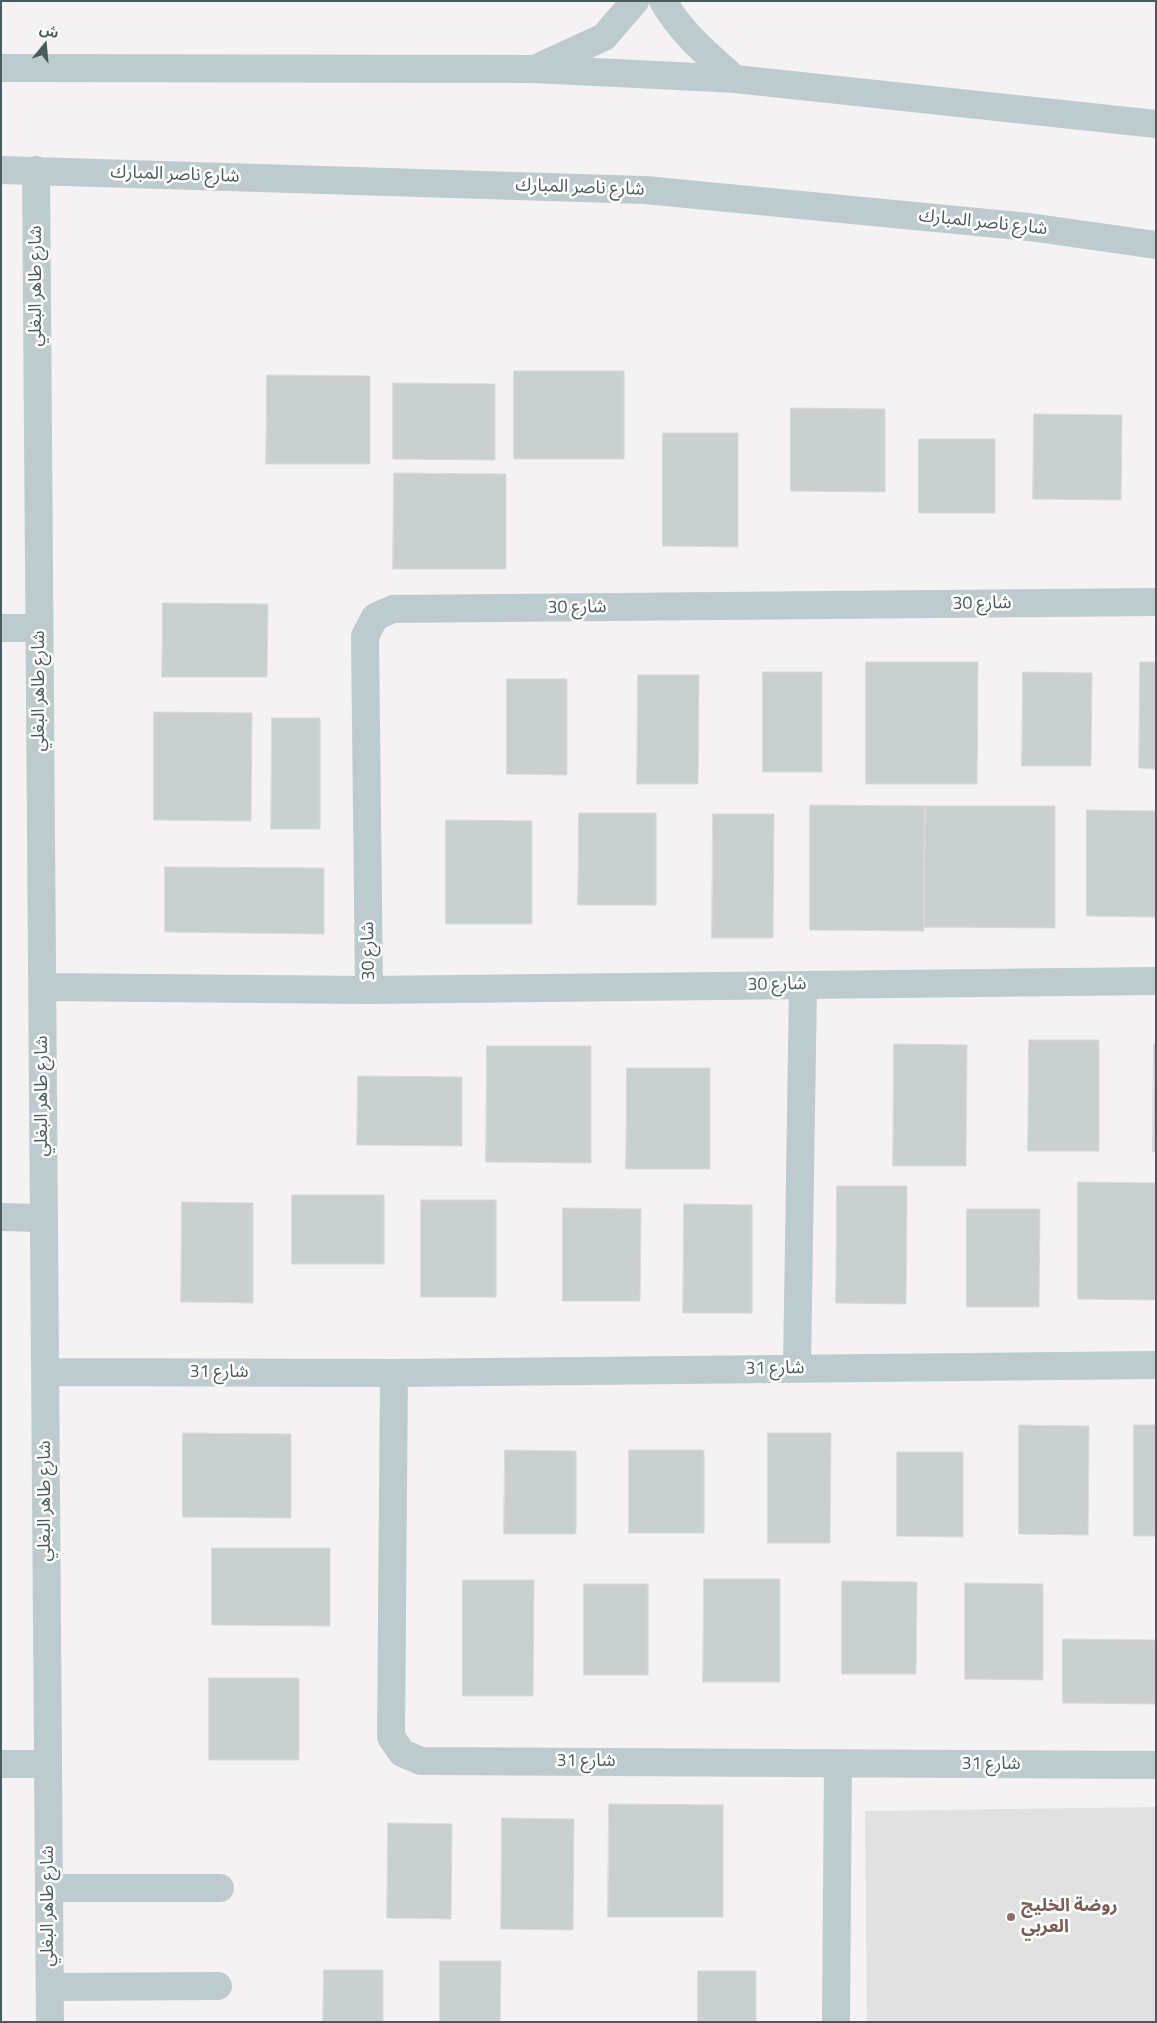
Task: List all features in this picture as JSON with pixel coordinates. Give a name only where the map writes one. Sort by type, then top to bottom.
[{"type":"street","points":[[533,70],[604,37],[635,1]]},
{"type":"street","points":[[663,1],[673,19],[697,45],[735,79]]},
{"type":"street","points":[[1,68],[533,70],[735,79],[1156,124]]},
{"type":"street","name":"شارع ناصر المبارك","points":[[1,170],[645,190],[1029,227],[1156,245]]},
{"type":"street","name":"شارع طاهر البغلي","points":[[36,170],[50,2022]]},
{"type":"street","name":"شارع 30","points":[[369,990],[365,636],[375,617],[393,609],[1156,602]]},
{"type":"street","points":[[1,628],[39,628]]},
{"type":"street","name":"شارع 30","points":[[42,987],[369,990],[1156,981]]},
{"type":"street","points":[[797,1368],[803,985]]},
{"type":"street","points":[[1,1217],[44,1218]]},
{"type":"street","name":"شارع 31","points":[[45,1372],[394,1373],[1156,1365]]},
{"type":"street","name":"شارع 31","points":[[394,1373],[391,1737],[402,1753],[421,1761],[1156,1765]]},
{"type":"street","points":[[1,1764],[48,1764]]},
{"type":"street","points":[[836,2022],[838,1764]]},
{"type":"street","points":[[49,1888],[220,1888]]},
{"type":"street","points":[[50,1987],[218,1986]]},
{"type":"shaded area","name":"روضة الخليج العربي","points":[[1156,1807],[1156,2022],[867,2022],[865,1811]]},
{"type":"building","points":[[514,371],[624,371],[624,459],[514,459]]},
{"type":"building","points":[[267,375],[370,376],[370,464],[266,464]]},
{"type":"building","points":[[393,383],[495,384],[495,460],[393,459]]},
{"type":"building","points":[[791,408],[885,409],[885,492],[791,491]]},
{"type":"building","points":[[1034,414],[1122,415],[1121,500],[1033,499]]},
{"type":"building","points":[[663,433],[738,433],[738,547],[663,546]]},
{"type":"building","points":[[919,439],[995,439],[995,513],[919,513]]},
{"type":"building","points":[[394,473],[506,474],[506,569],[393,569]]},
{"type":"building","points":[[163,603],[268,604],[267,677],[162,677]]},
{"type":"building","points":[[866,662],[978,662],[977,784],[866,784]]},
{"type":"building","points":[[1140,662],[1156,662],[1156,769],[1139,768]]},
{"type":"building","points":[[763,672],[822,672],[822,772],[763,772]]},
{"type":"building","points":[[1023,672],[1092,673],[1091,766],[1022,766]]},
{"type":"building","points":[[638,675],[699,675],[698,784],[637,784]]},
{"type":"building","points":[[507,679],[567,679],[567,775],[507,774]]},
{"type":"building","points":[[154,712],[252,713],[251,821],[154,820]]},
{"type":"building","points":[[272,718],[320,718],[320,829],[271,829]]},
{"type":"building","points":[[810,805],[925,806],[924,931],[810,930]]},
{"type":"building","points":[[925,806],[1055,806],[1055,928],[924,927]]},
{"type":"building","points":[[1087,810],[1156,811],[1156,917],[1087,916]]},
{"type":"building","points":[[579,813],[656,813],[656,905],[578,905]]},
{"type":"building","points":[[713,814],[774,814],[773,938],[712,938]]},
{"type":"building","points":[[446,820],[532,821],[532,924],[446,924]]},
{"type":"building","points":[[165,867],[324,868],[324,934],[165,932]]},
{"type":"building","points":[[1029,1040],[1099,1040],[1099,1151],[1028,1151]]},
{"type":"building","points":[[894,1044],[967,1045],[966,1166],[893,1166]]},
{"type":"building","points":[[1154,1044],[1156,1044],[1156,1152],[1153,1152]]},
{"type":"building","points":[[487,1046],[591,1046],[591,1163],[486,1162]]},
{"type":"building","points":[[627,1068],[710,1068],[710,1169],[626,1169]]},
{"type":"building","points":[[358,1076],[462,1077],[462,1146],[357,1145]]},
{"type":"building","points":[[1078,1182],[1156,1183],[1156,1300],[1078,1299]]},
{"type":"building","points":[[837,1186],[907,1186],[906,1304],[836,1303]]},
{"type":"building","points":[[292,1195],[384,1195],[384,1264],[292,1264]]},
{"type":"building","points":[[421,1200],[496,1200],[496,1297],[421,1297]]},
{"type":"building","points":[[182,1202],[253,1203],[253,1303],[181,1302]]},
{"type":"building","points":[[684,1204],[752,1205],[752,1313],[683,1313]]},
{"type":"building","points":[[563,1208],[641,1209],[640,1301],[563,1301]]},
{"type":"building","points":[[967,1209],[1040,1209],[1039,1307],[967,1307]]},
{"type":"building","points":[[1019,1425],[1089,1426],[1088,1535],[1019,1534]]},
{"type":"building","points":[[1134,1425],[1156,1425],[1156,1536],[1134,1536]]},
{"type":"building","points":[[183,1433],[291,1434],[291,1518],[183,1517]]},
{"type":"building","points":[[768,1433],[831,1433],[830,1543],[768,1543]]},
{"type":"building","points":[[505,1450],[576,1451],[576,1534],[504,1534]]},
{"type":"building","points":[[629,1450],[704,1450],[704,1533],[629,1533]]},
{"type":"building","points":[[897,1452],[963,1452],[963,1537],[897,1536]]},
{"type":"building","points":[[212,1548],[330,1548],[330,1626],[212,1625]]},
{"type":"building","points":[[704,1579],[780,1579],[780,1682],[703,1682]]},
{"type":"building","points":[[463,1580],[534,1580],[533,1696],[463,1696]]},
{"type":"building","points":[[842,1581],[917,1582],[916,1674],[842,1674]]},
{"type":"building","points":[[965,1583],[1043,1584],[1043,1680],[965,1679]]},
{"type":"building","points":[[584,1584],[648,1584],[648,1675],[584,1675]]},
{"type":"building","points":[[1063,1639],[1156,1640],[1156,1704],[1063,1703]]},
{"type":"building","points":[[209,1678],[299,1678],[299,1760],[209,1760]]},
{"type":"building","points":[[609,1804],[723,1805],[723,1917],[608,1917]]},
{"type":"building","points":[[502,1818],[574,1819],[573,1930],[501,1929]]},
{"type":"building","points":[[388,1823],[452,1824],[451,1919],[387,1918]]},
{"type":"building","points":[[440,1961],[501,1961],[500,2022],[440,2022]]},
{"type":"building","points":[[324,1970],[383,1970],[383,2022],[323,2022]]},
{"type":"building","points":[[698,1971],[756,1971],[756,2022],[698,2022]]},
{"type":"place","name":"روضة الخليج العربي","points":[[1011,1917]]}]
